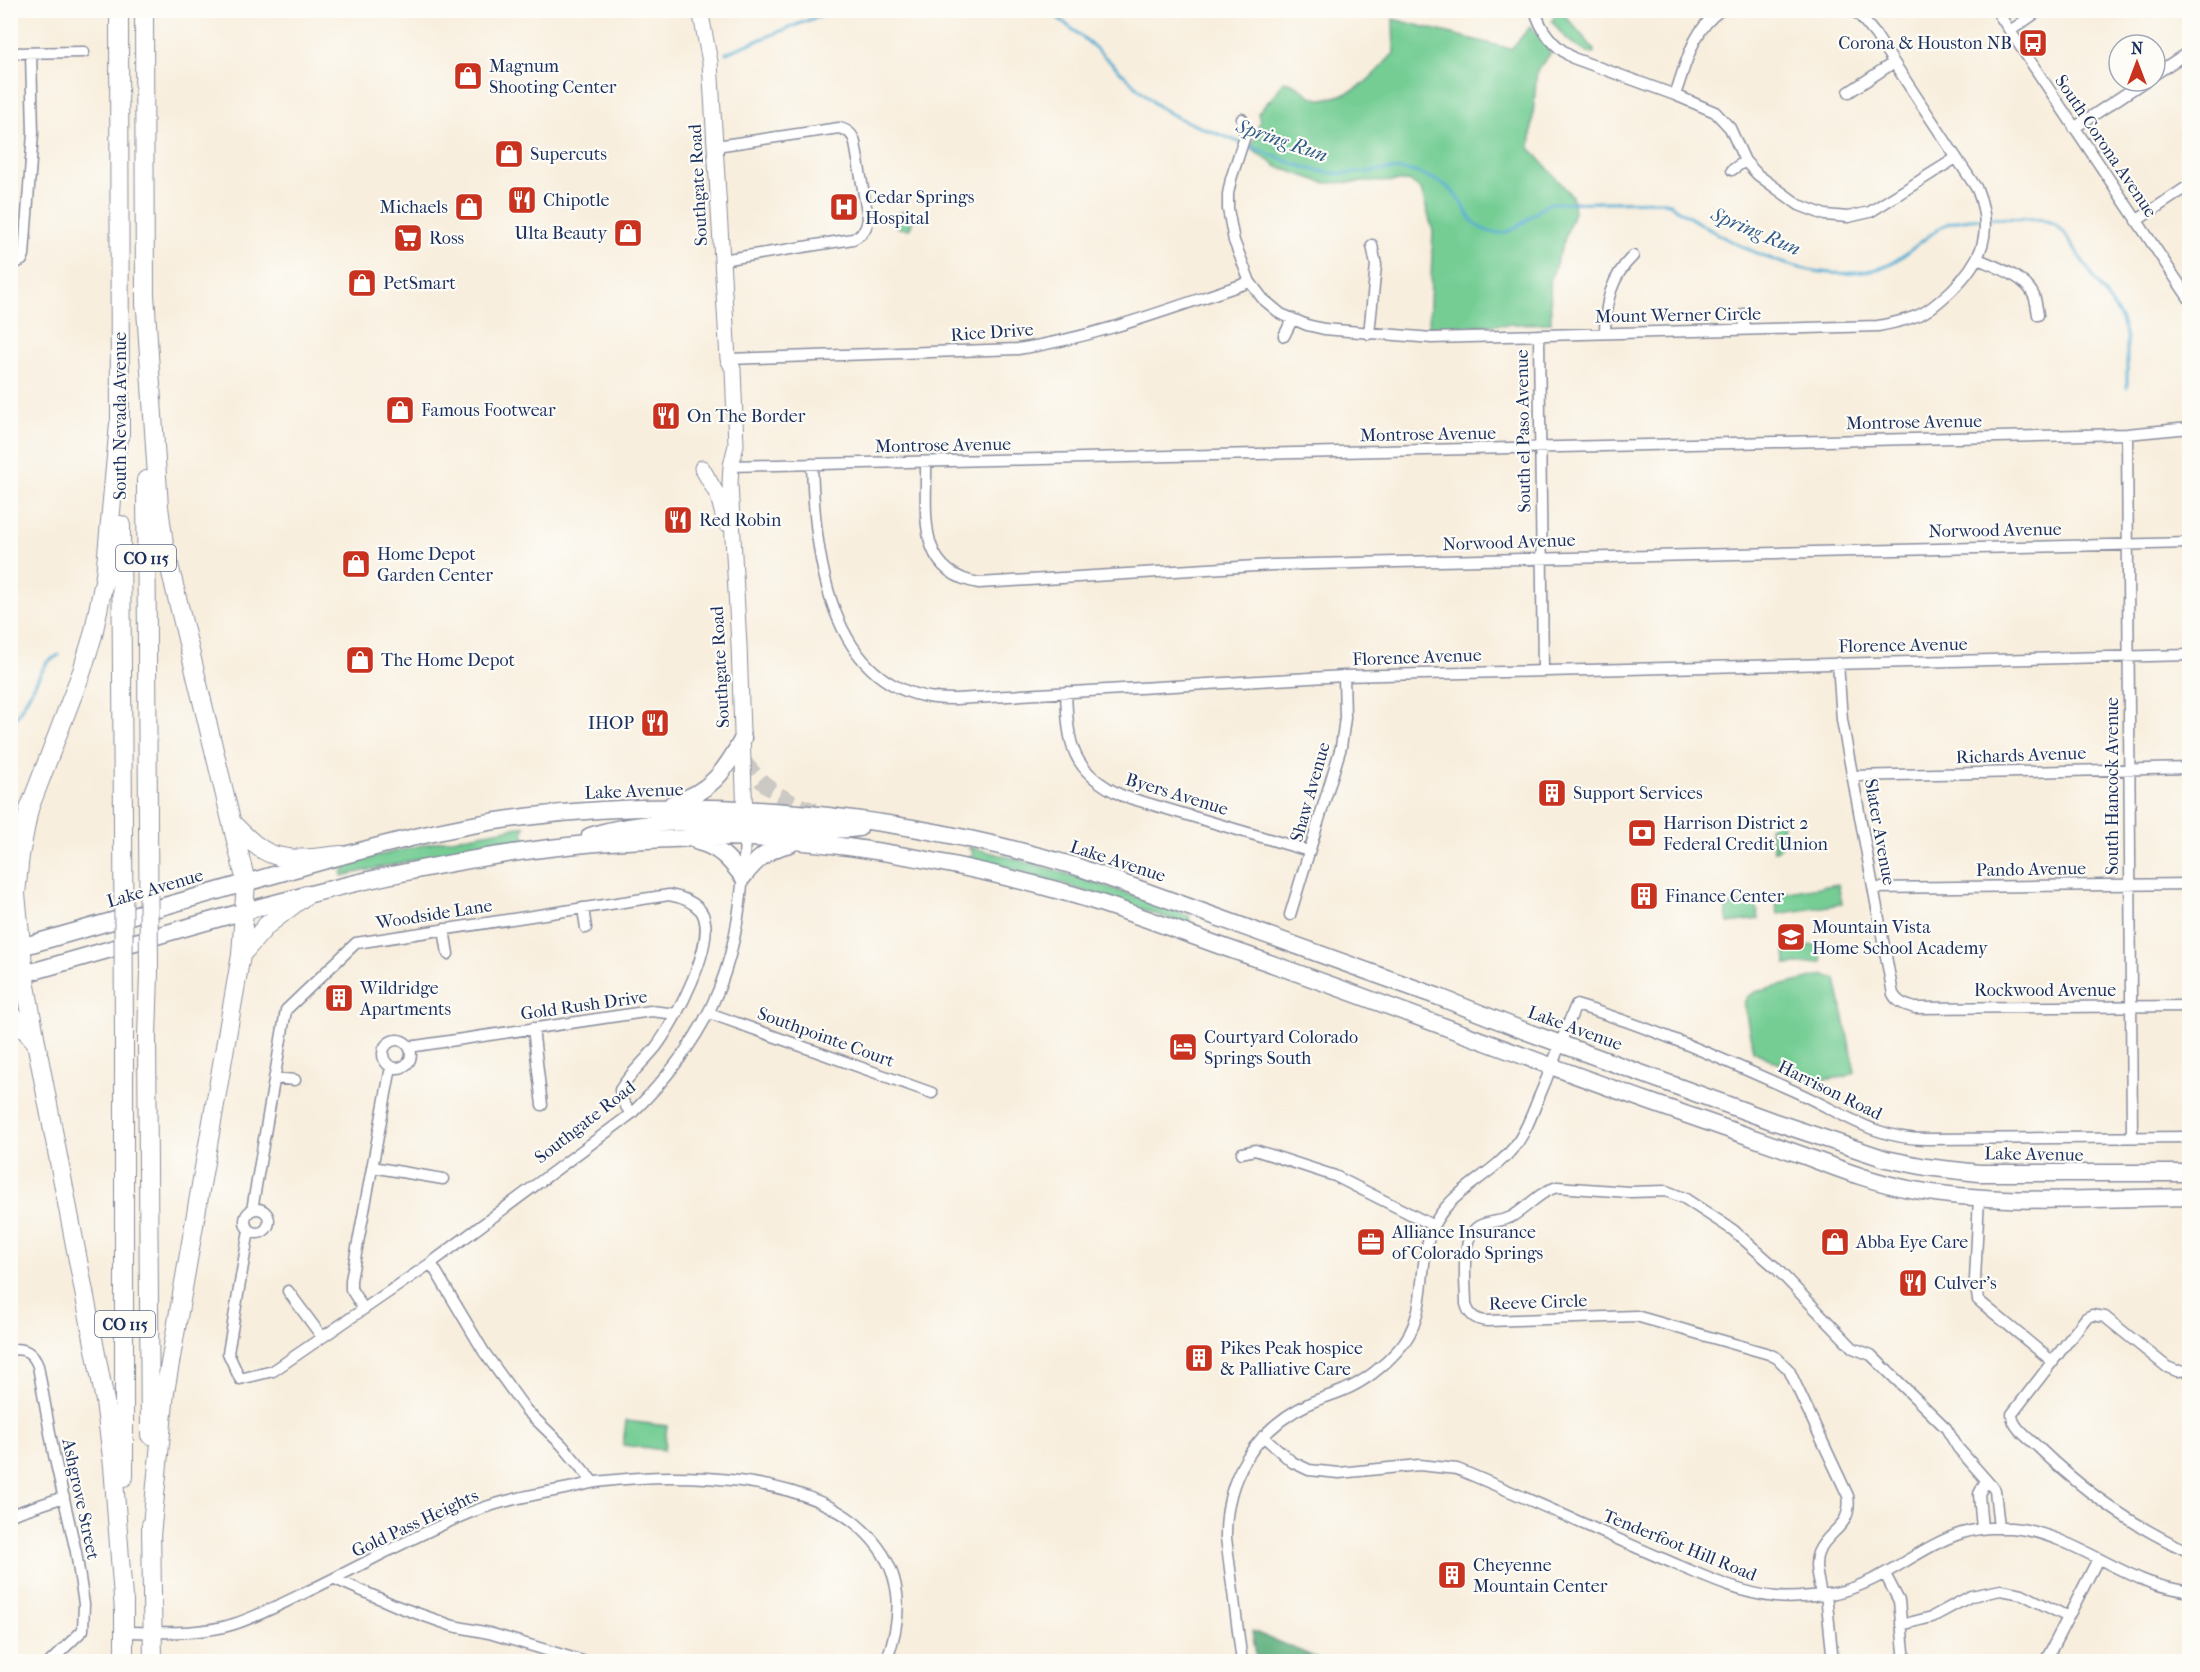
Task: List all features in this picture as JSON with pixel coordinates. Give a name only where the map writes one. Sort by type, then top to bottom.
[{"type":"highway","name":"South Nevada Avenue","points":[[120,10],[119,424],[124,1038],[124,1611]]},
{"type":"highway","name":"South Nevada Avenue","points":[[144,10],[151,1536]]},
{"type":"highway","points":[[145,294],[156,477],[164,544],[246,882],[241,955],[165,1392],[151,1536]]},
{"type":"highway","points":[[119,424],[105,576],[93,635],[29,809],[13,900],[17,976],[36,1042],[105,1401],[113,1466],[124,1611]]},
{"type":"highway","points":[[232,823],[253,842],[274,855],[316,858],[341,855]]},
{"type":"highway","points":[[241,955],[267,925],[306,895]]},
{"type":"highway","points":[[10,1013],[36,1042]]},
{"type":"highway","name":"CO 115","points":[[151,1536],[153,1662]]},
{"type":"highway","name":"CO 115","points":[[124,1611],[124,1662]]},
{"type":"main road","points":[[661,808],[687,799],[712,783],[726,768],[743,738]]},
{"type":"main road","name":"Lake Avenue","points":[[16,949],[407,838],[525,817],[661,808],[745,824],[799,842],[866,850],[970,868],[1076,896],[1295,972],[1552,1067],[1876,1182],[1944,1194],[1979,1197],[2034,1199],[2190,1197]]},
{"type":"main road","name":"Lake Avenue","points":[[17,976],[245,911],[455,861],[557,846],[616,840],[679,838],[745,824],[850,819],[1023,851],[1078,867],[1440,997],[1525,1031],[1772,1121],[1886,1160],[1979,1173],[2190,1173]]},
{"type":"main road","points":[[557,846],[612,828],[639,824],[745,824]]},
{"type":"main road","points":[[679,838],[701,843],[722,852],[743,877],[765,854],[782,846],[799,842]]},
{"type":"street","name":"Southgate Road","points":[[249,1230],[228,1353],[240,1379],[273,1371],[431,1263],[632,1114],[679,1063],[710,1013],[720,987],[735,941],[743,877],[745,824],[731,466],[726,444],[723,369],[728,359],[710,62],[700,10]]},
{"type":"street","points":[[1535,10],[1546,35],[1562,51],[1574,58],[1704,106],[1723,119],[1730,128],[1745,161],[1758,175],[1799,205],[1825,215],[1848,218],[1870,212],[1956,158]]},
{"type":"street","name":"Mount Werner Circle","points":[[1242,119],[1245,136],[1231,179],[1227,209],[1234,241],[1250,282],[1272,308],[1292,320],[1324,329],[1432,338],[1878,326],[1923,313],[1947,294],[1963,279],[1978,259],[1986,226],[1985,214],[1977,189],[1868,25],[1853,10]]},
{"type":"street","name":"South Corona Avenue","points":[[1996,10],[2190,300]]},
{"type":"street","points":[[2010,31],[2040,10]]},
{"type":"street","points":[[1675,95],[1692,44],[1703,26],[1717,11]]},
{"type":"street","points":[[2167,66],[2190,51]]},
{"type":"street","points":[[10,53],[84,52]]},
{"type":"street","points":[[10,266],[22,260],[24,255],[33,133],[32,53]]},
{"type":"street","points":[[1849,92],[1893,63]]},
{"type":"street","points":[[2074,128],[2127,93]]},
{"type":"street","points":[[716,146],[845,129],[853,137],[855,143],[868,218],[864,232],[853,239],[722,260]]},
{"type":"street","points":[[1732,170],[1745,161]]},
{"type":"street","points":[[2136,220],[2190,185]]},
{"type":"street","points":[[1369,334],[1376,265],[1372,245]]},
{"type":"street","points":[[1605,333],[1608,294],[1626,262],[1633,256]]},
{"type":"street","points":[[1978,259],[2011,274],[2028,287],[2034,296],[2038,315]]},
{"type":"street","name":"Rice Drive","points":[[728,359],[1027,348],[1062,341],[1138,319],[1250,282]]},
{"type":"street","points":[[1923,313],[1930,324]]},
{"type":"street","points":[[1744,314],[1744,329]]},
{"type":"street","points":[[1284,336],[1292,320]]},
{"type":"street","name":"South el Paso Avenue","points":[[1539,335],[1543,670]]},
{"type":"street","name":"Montrose Avenue","points":[[731,466],[2127,434],[2190,428]]},
{"type":"street","name":"South Hancock Avenue","points":[[2127,434],[2132,1137]]},
{"type":"street","name":"Norwood Avenue","points":[[926,462],[928,530],[933,553],[940,563],[956,577],[979,583],[1272,565],[2190,543]]},
{"type":"street","name":"Florence Avenue","points":[[812,465],[816,538],[829,594],[847,639],[871,670],[893,685],[943,699],[1344,676],[2190,655]]},
{"type":"street","points":[[702,468],[718,496],[734,561]]},
{"type":"street","name":"Slater Avenue","points":[[1838,663],[1842,720],[1893,994],[1901,1004]]},
{"type":"street","name":"Shaw Avenue","points":[[1290,915],[1344,733],[1346,704],[1344,676]]},
{"type":"street","name":"Byers Avenue","points":[[1066,692],[1067,723],[1072,748],[1084,769],[1101,785],[1123,796],[1309,851]]},
{"type":"street","name":"Richards Avenue","points":[[1853,776],[2190,768]]},
{"type":"street","name":"Pando Avenue","points":[[1874,888],[2190,884]]},
{"type":"street","name":"Woodside Lane","points":[[252,1210],[286,1010],[356,943],[669,896],[687,900],[700,911],[706,927],[696,970],[677,1014]]},
{"type":"street","points":[[583,908],[586,928]]},
{"type":"street","points":[[444,929],[448,954]]},
{"type":"street","name":"Rockwood Avenue","points":[[1901,1004],[1915,1008],[2190,1006]]},
{"type":"street","name":"Harrison Road","points":[[1560,1043],[1576,1005],[1628,1020],[1711,1054],[1804,1095],[1876,1132],[1893,1137],[1909,1139],[2190,1137]]},
{"type":"street","name":"Gold Rush Drive","points":[[409,1047],[651,1011],[677,1014]]},
{"type":"street","name":"Southpointe Court","points":[[710,1013],[932,1093]]},
{"type":"street","points":[[632,1114],[622,1100],[621,1090],[656,1047],[677,1014]]},
{"type":"street","points":[[533,1028],[543,1105]]},
{"type":"street","points":[[397,1040],[403,1041],[409,1047],[411,1057],[406,1065],[399,1068],[391,1066],[383,1058],[386,1045],[397,1040]]},
{"type":"street","points":[[1242,1662],[1226,1538],[1229,1500],[1238,1473],[1253,1447],[1275,1424],[1304,1406],[1355,1385],[1386,1362],[1407,1340],[1417,1319],[1427,1248],[1434,1226],[1448,1204],[1503,1160],[1522,1137],[1560,1043]]},
{"type":"street","points":[[363,1308],[351,1289],[351,1280],[391,1066]]},
{"type":"street","points":[[274,1078],[295,1080]]},
{"type":"street","points":[[1242,1153],[1255,1150],[1335,1176],[1434,1226]]},
{"type":"street","points":[[372,1167],[443,1179]]},
{"type":"street","name":"Reeve Circle","points":[[1823,1595],[1817,1559],[1822,1546],[1846,1519],[1849,1506],[1848,1496],[1789,1370],[1784,1364],[1768,1354],[1636,1316],[1487,1321],[1475,1318],[1468,1311],[1466,1304],[1466,1245],[1479,1226],[1510,1217],[1557,1187],[1629,1192],[1658,1190],[1674,1193],[1733,1230],[1775,1267],[1853,1348],[1871,1355],[1946,1428],[1958,1448],[1985,1482],[1995,1490],[1999,1528]]},
{"type":"street","points":[[1979,1197],[1975,1280],[1978,1300],[2053,1362]]},
{"type":"street","points":[[252,1210],[264,1210],[270,1222],[266,1229],[261,1233],[249,1230],[245,1221],[246,1216],[252,1210]]},
{"type":"street","points":[[431,1263],[484,1352],[526,1410],[562,1444],[593,1482]]},
{"type":"street","points":[[288,1291],[322,1337]]},
{"type":"street","points":[[2190,1370],[2177,1371],[2167,1367],[2105,1317],[2092,1315],[2086,1318],[2014,1409],[2012,1419],[2015,1425],[2055,1464],[2090,1493],[2147,1532],[2190,1552]]},
{"type":"street","name":"Ashgrove Street","points":[[10,1350],[18,1348],[25,1350],[35,1359],[38,1366],[76,1552],[84,1604],[84,1625],[80,1634],[50,1662]]},
{"type":"street","name":"Tenderfoot Hill Road","points":[[1263,1436],[1292,1462],[1309,1470],[1339,1473],[1419,1465],[1457,1469],[1694,1572],[1735,1587],[1775,1597],[1823,1595],[1858,1586],[1885,1574],[1947,1539],[1982,1529],[1999,1528],[2013,1528],[2041,1534],[2156,1585],[2190,1592]]},
{"type":"street","name":"Gold Pass Heights","points":[[123,1632],[210,1630],[235,1624],[335,1579],[471,1512],[536,1494],[593,1482],[659,1477],[719,1478],[800,1495],[833,1508],[858,1524],[871,1538],[892,1570],[898,1591],[898,1609],[886,1662]]},
{"type":"street","points":[[1982,1529],[1979,1494],[1985,1482]]},
{"type":"street","points":[[10,1515],[64,1497]]},
{"type":"street","points":[[2044,1662],[2098,1559]]},
{"type":"street","points":[[1885,1574],[1893,1590],[1892,1598],[1901,1625],[1905,1662]]},
{"type":"street","points":[[335,1579],[399,1607],[453,1626],[586,1662]]},
{"type":"street","points":[[1901,1625],[1932,1617],[1971,1596],[1991,1591],[2010,1591],[2022,1594],[2068,1617]]},
{"type":"street","points":[[1823,1595],[1833,1662]]},
{"type":"green space","points":[[1558,11],[1561,11],[1593,48],[1592,54],[1569,41],[1556,27],[1552,21]]},
{"type":"green space","points":[[1393,19],[1511,49],[1531,26],[1551,53],[1537,70],[1530,148],[1572,196],[1574,212],[1550,281],[1551,323],[1429,327],[1433,231],[1421,190],[1409,181],[1324,183],[1278,167],[1251,149],[1260,122],[1258,113],[1277,92],[1283,81],[1320,99],[1353,91],[1374,75],[1394,53]]},
{"type":"green space","points":[[904,211],[913,214],[909,229],[895,225],[899,213]]},
{"type":"green space","points":[[1781,819],[1785,842],[1774,851],[1769,827]]},
{"type":"green space","points":[[525,826],[523,832],[526,840],[445,853],[342,876],[342,872],[346,870],[339,865],[435,842]]},
{"type":"green space","points":[[968,847],[1052,869],[1135,896],[1190,916],[1189,925],[1050,881],[965,859],[974,854]]},
{"type":"green space","points":[[1838,884],[1842,904],[1778,914],[1774,894]]},
{"type":"green space","points":[[1756,901],[1759,919],[1728,923],[1725,906]]},
{"type":"green space","points":[[1820,945],[1822,962],[1786,965],[1785,947]]},
{"type":"green space","points":[[1825,975],[1836,979],[1855,1072],[1844,1077],[1815,1081],[1753,1051],[1744,1003],[1747,997],[1755,992]]},
{"type":"green space","points":[[626,1421],[667,1426],[664,1450],[623,1445]]},
{"type":"green space","points":[[1252,1631],[1324,1661],[1257,1661]]},
{"type":"waterway","name":"Spring Run","points":[[726,53],[834,10]]},
{"type":"waterway","name":"Spring Run","points":[[1048,10],[1091,44],[1164,110],[1184,121],[1239,142]]},
{"type":"waterway","name":"Spring Run","points":[[1245,144],[1288,162],[1332,173],[1401,170],[1427,176],[1451,190],[1475,224],[1489,232],[1500,233],[1512,230],[1550,203],[1661,201],[1741,246],[1797,267],[1826,272],[1853,273],[1880,268],[1897,259],[1945,225],[1954,222],[1991,218],[2040,219],[2055,224],[2064,233],[2120,317],[2127,339],[2127,387]]},
{"type":"waterway","name":"Spring Run","points":[[10,720],[17,716],[47,662],[59,655]]},
{"type":"tunnel","points":[[744,762],[777,794],[796,804],[820,812]]},
{"type":"place","name":"Corona & Houston NB","points":[[2033,43]]},
{"type":"place","name":"Magnum Shooting Center","points":[[468,76]]},
{"type":"place","name":"Supercuts","points":[[509,154]]},
{"type":"place","name":"Chipotle","points":[[522,200]]},
{"type":"place","name":"Michaels","points":[[469,207]]},
{"type":"place","name":"Cedar Springs Hospital","points":[[844,207]]},
{"type":"place","name":"Ulta Beauty","points":[[628,233]]},
{"type":"place","name":"Ross","points":[[408,238]]},
{"type":"place","name":"PetSmart","points":[[362,283]]},
{"type":"place","name":"Famous Footwear","points":[[400,410]]},
{"type":"place","name":"On The Border","points":[[666,416]]},
{"type":"place","name":"Red Robin","points":[[678,520]]},
{"type":"place","name":"Home Depot Garden Center","points":[[356,564]]},
{"type":"place","name":"The Home Depot","points":[[360,660]]},
{"type":"place","name":"IHOP","points":[[655,723]]},
{"type":"place","name":"Support Services","points":[[1552,793]]},
{"type":"place","name":"Harrison District 2 Federal Credit Union","points":[[1642,833]]},
{"type":"place","name":"Finance Center","points":[[1644,896]]},
{"type":"place","name":"Mountain Vista Home School Academy","points":[[1791,937]]},
{"type":"place","name":"Wildridge Apartments","points":[[339,998]]},
{"type":"place","name":"Courtyard Colorado Springs South","points":[[1183,1047]]},
{"type":"place","name":"Alliance Insurance of Colorado Springs","points":[[1371,1242]]},
{"type":"place","name":"Abba Eye Care","points":[[1835,1242]]},
{"type":"place","name":"Culver's","points":[[1913,1283]]},
{"type":"place","name":"Pikes Peak hospice & Palliative Care","points":[[1199,1358]]},
{"type":"place","name":"Cheyenne Mountain Center","points":[[1452,1575]]}]
